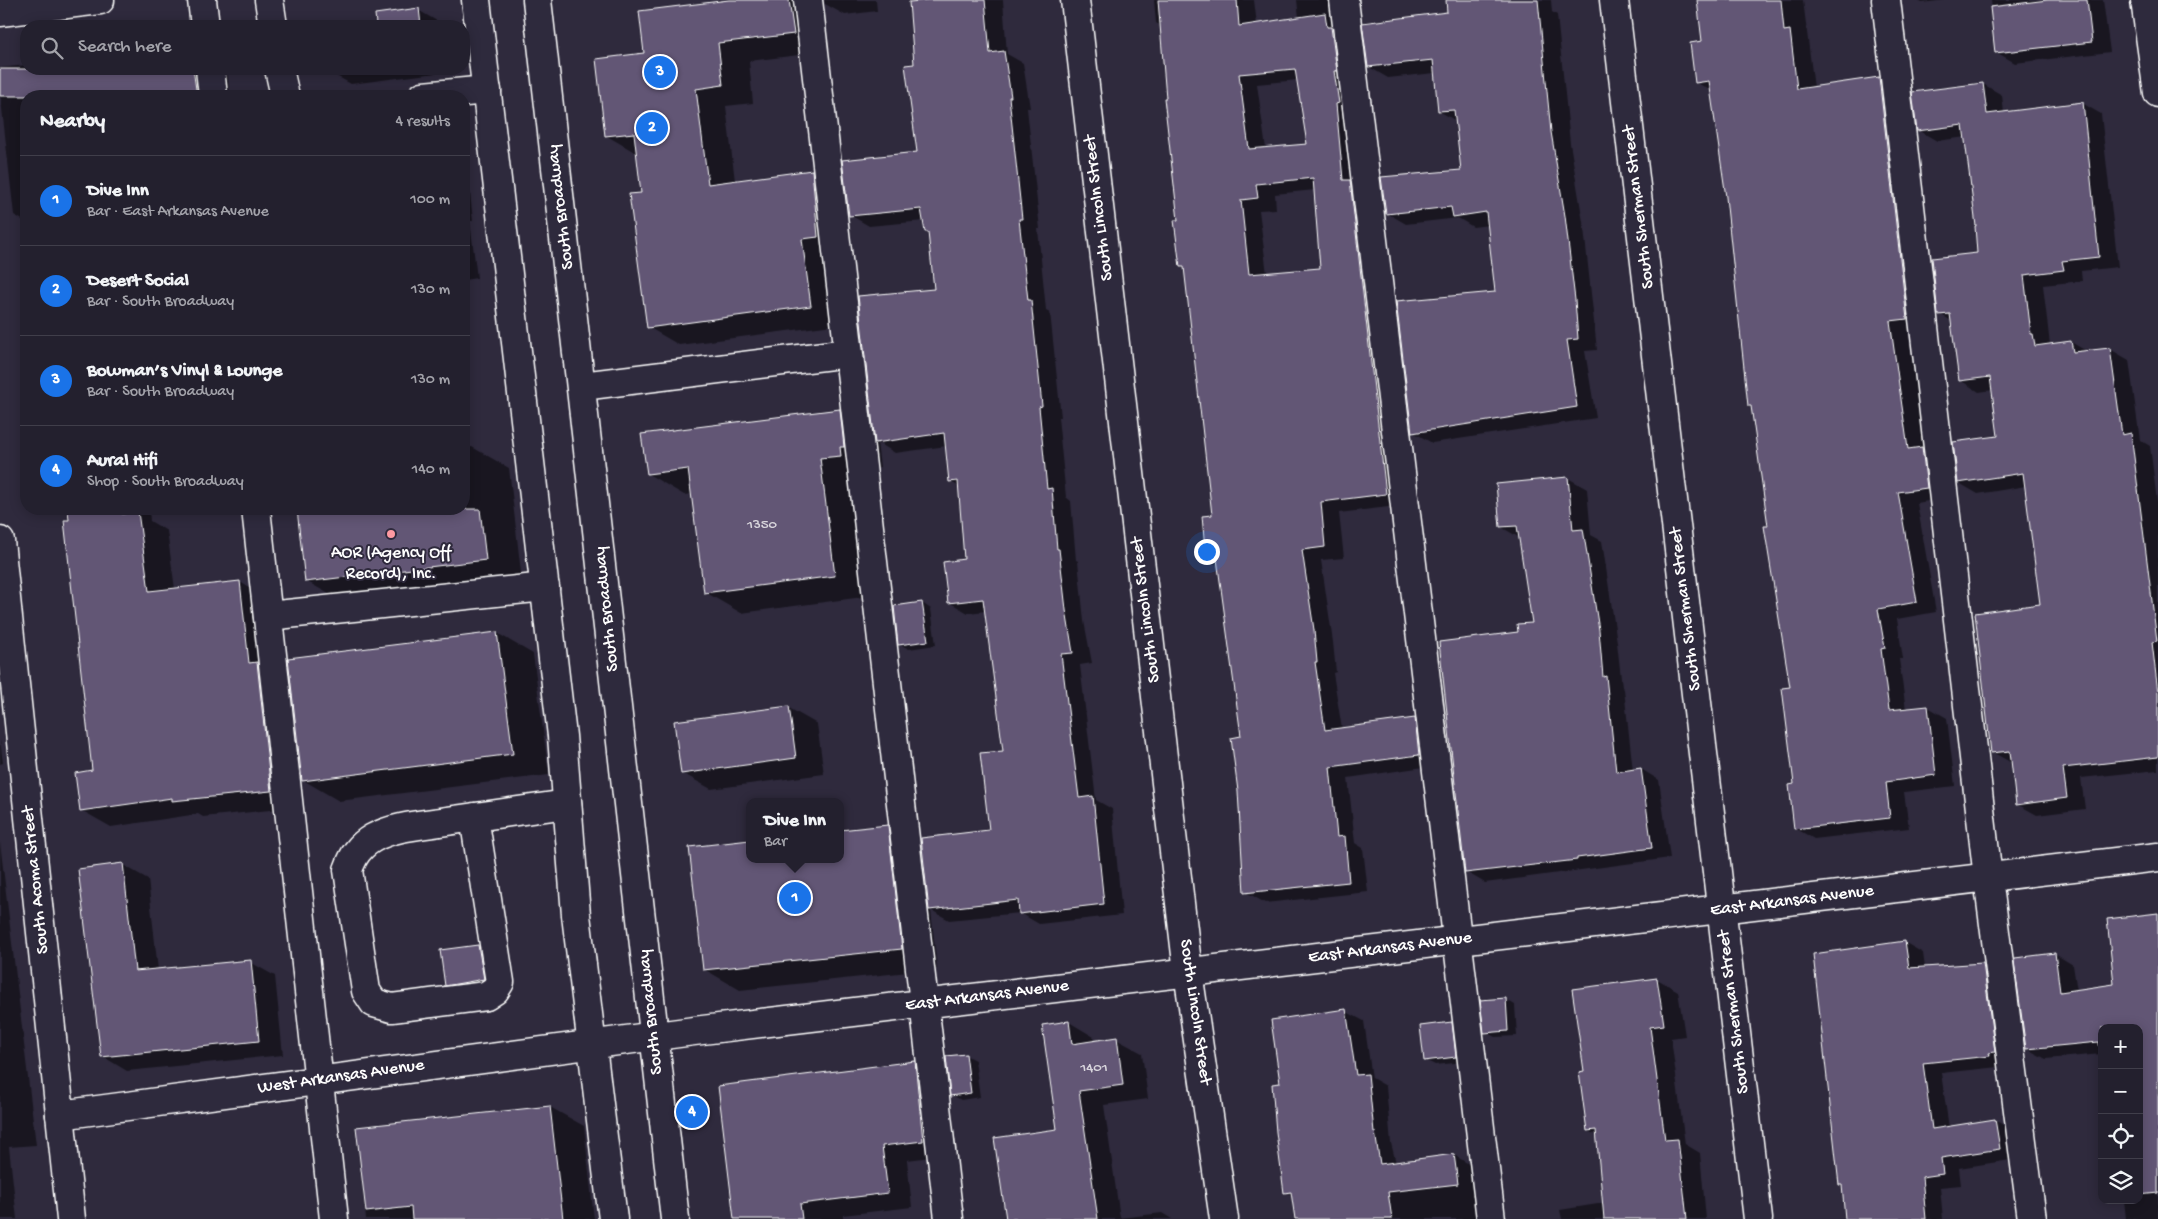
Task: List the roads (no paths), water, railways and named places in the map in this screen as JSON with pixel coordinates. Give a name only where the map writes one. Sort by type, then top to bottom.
[{"type":"street","points":[[0,12],[50,3],[100,0]]},
{"type":"street","points":[[202,0],[204,20]]},
{"type":"street","points":[[269,0],[272,20]]},
{"type":"street","points":[[476,0],[545,587],[576,915],[613,1219]]},
{"type":"street","name":"South Broadway","points":[[537,0],[675,1219]]},
{"type":"street","points":[[808,0],[922,1004],[949,1219]]},
{"type":"street","name":"South Lincoln Street","points":[[1075,0],[1188,972],[1224,1219]]},
{"type":"street","points":[[1344,0],[1491,1219]]},
{"type":"street","name":"South Sherman Street","points":[[1614,0],[1758,1219]]},
{"type":"street","points":[[1886,0],[1988,878],[2032,1219]]},
{"type":"street","points":[[2146,0],[2158,93]]},
{"type":"street","points":[[211,75],[212,90]]},
{"type":"street","points":[[281,75],[285,90]]},
{"type":"street","points":[[470,92],[487,90]]},
{"type":"street","points":[[582,386],[848,353]]},
{"type":"street","points":[[257,515],[317,1080],[334,1219]]},
{"type":"street","name":"South Acoma Street","points":[[0,541],[71,1219]]},
{"type":"street","points":[[268,616],[545,587]]},
{"type":"street","points":[[474,817],[500,982],[495,990],[486,996],[392,1008],[374,1003],[366,991],[348,870],[355,853],[372,838],[397,829],[474,817],[567,804]]},
{"type":"street","name":"East Arkansas Avenue","points":[[621,1040],[2158,857]]},
{"type":"street","name":"West Arkansas Avenue","points":[[60,1114],[621,1040]]},
{"type":"place","name":"Bowman’s Vinyl & Lounge","points":[[660,72]]},
{"type":"place","name":"Desert Social","points":[[652,128]]},
{"type":"place","name":"AOR (Agency Off Record), Inc.","points":[[391,534]]},
{"type":"place","name":"Dive Inn","points":[[795,898]]},
{"type":"place","name":"Aural Hifi","points":[[692,1112]]}]
